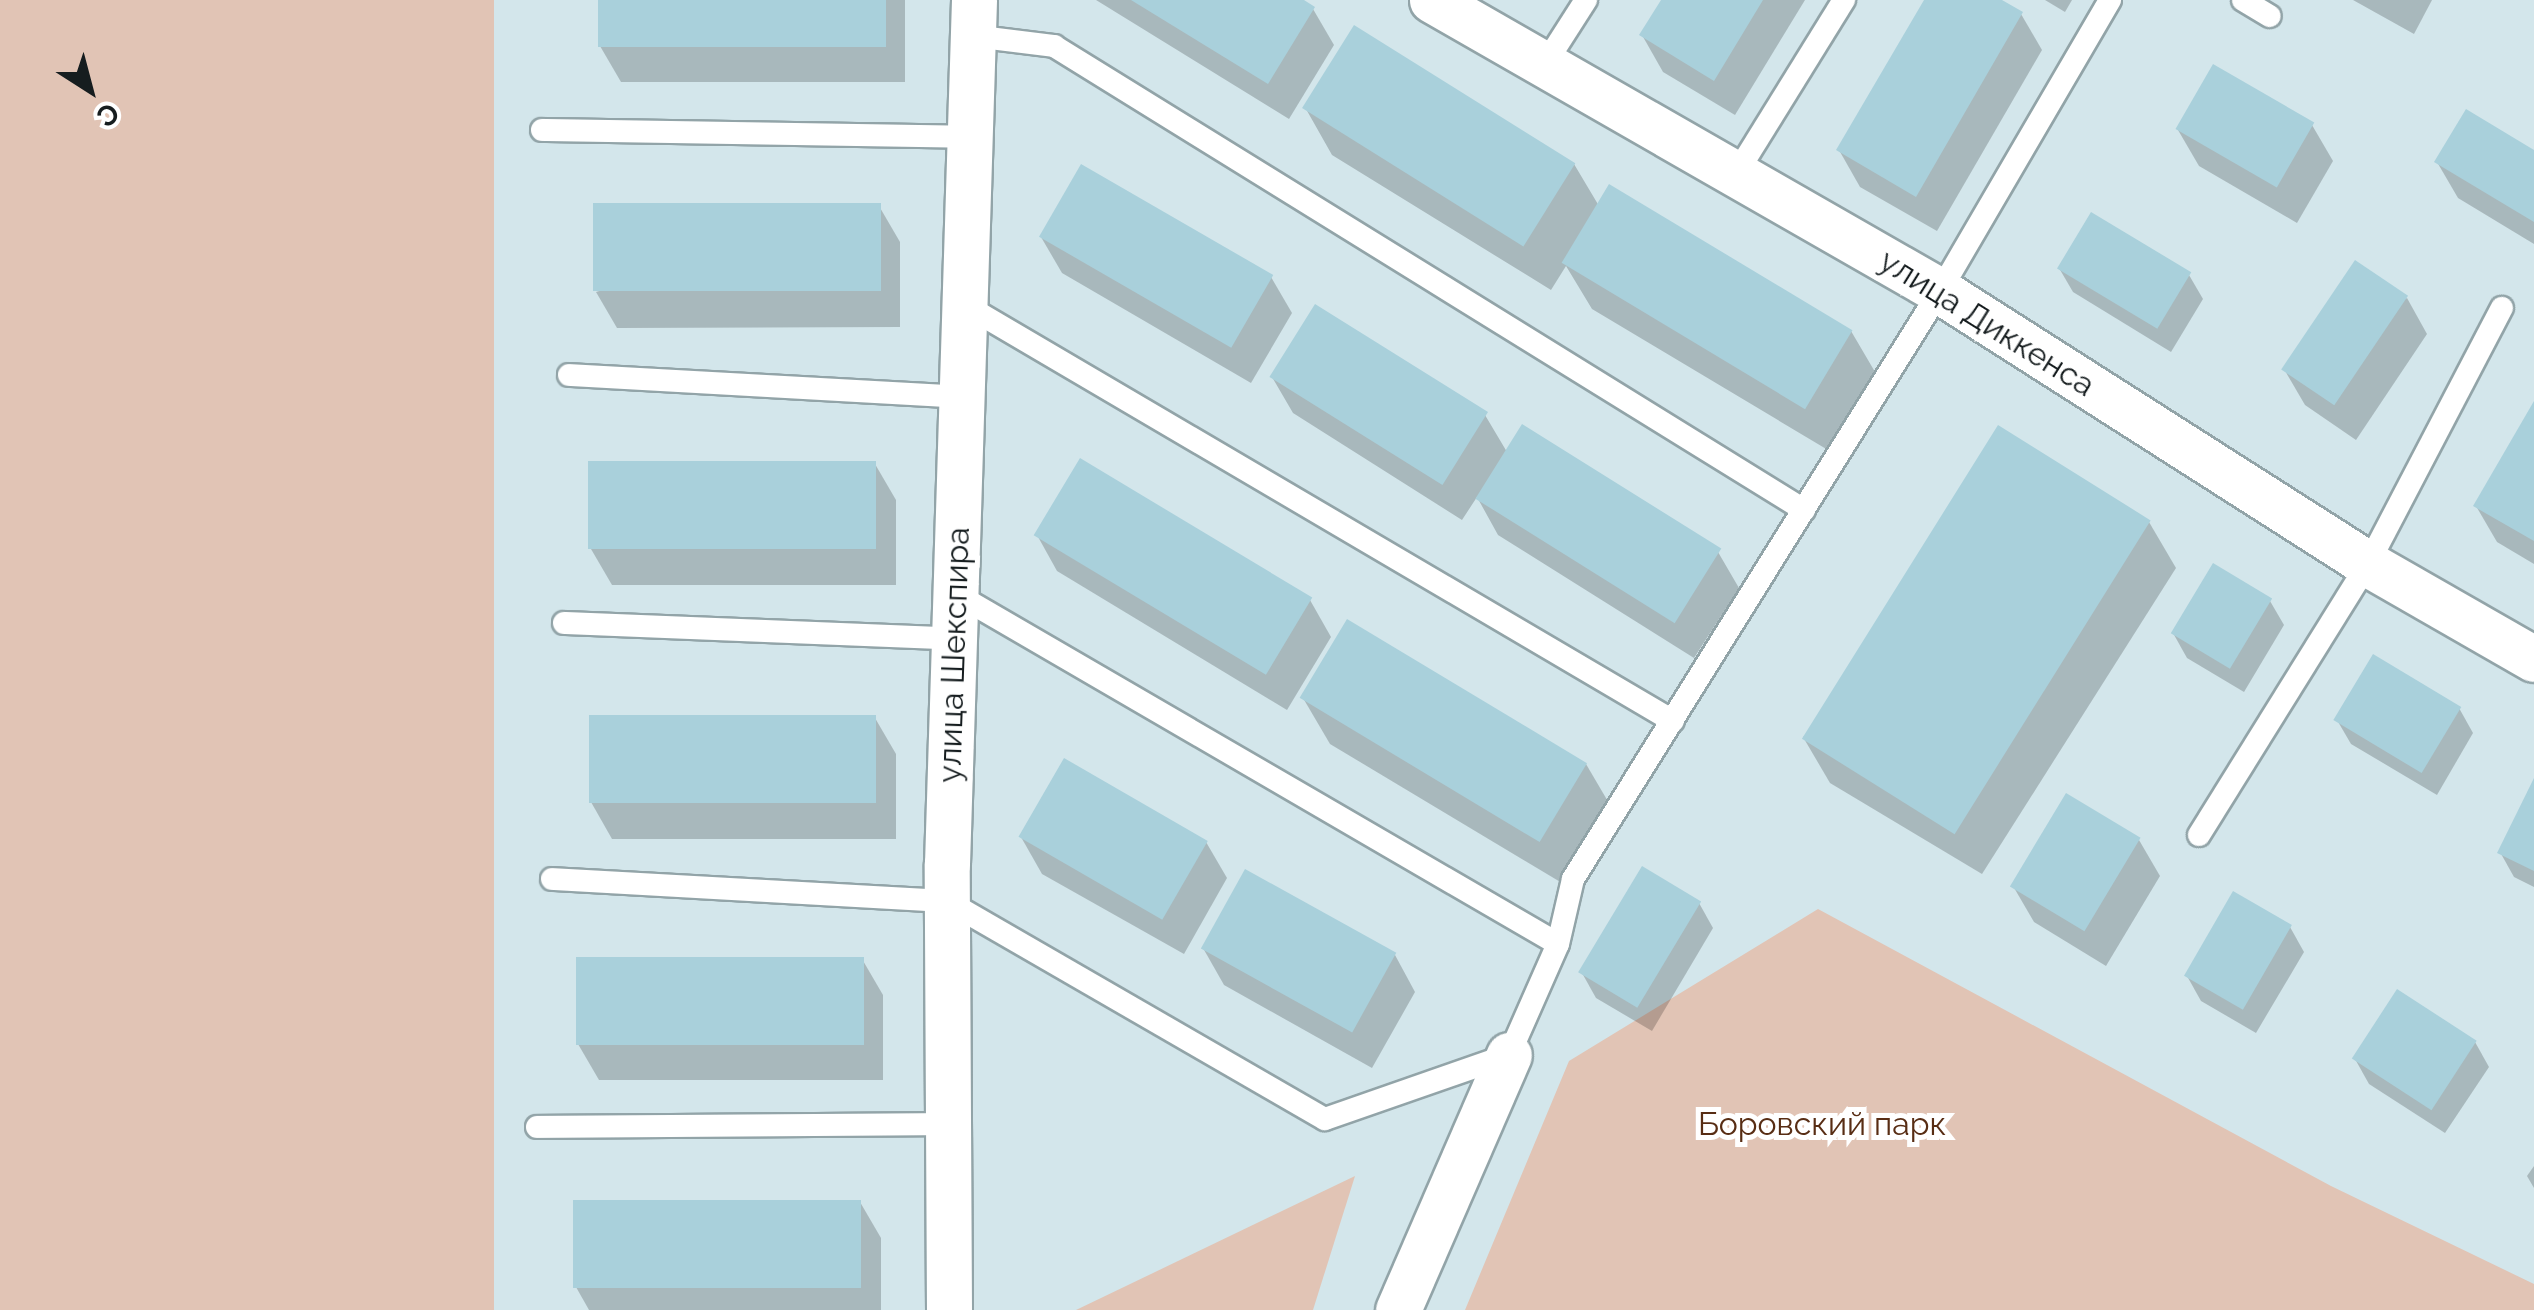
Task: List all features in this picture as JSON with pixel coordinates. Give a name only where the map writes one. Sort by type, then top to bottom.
[{"type":"street","name":"улица Диккенса","points":[[1432,0],[1940,290],[2368,564],[2534,659]]},
{"type":"street","name":"улица Шекспира","points":[[949,1310],[947,900],[974,18]]},
{"type":"street","points":[[1398,1310],[1508,1055]]},
{"type":"lane","points":[[1545,64],[1586,0]]},
{"type":"lane","points":[[1736,174],[1844,0]]},
{"type":"lane","points":[[552,879],[947,900],[1325,1119],[1508,1055],[1558,944],[1574,879],[1940,290],[2110,0]]},
{"type":"lane","points":[[2243,0],[2270,16]]},
{"type":"lane","points":[[974,18],[1054,46],[1804,510]]},
{"type":"lane","points":[[542,130],[970,137]]},
{"type":"lane","points":[[965,305],[1673,720]]},
{"type":"lane","points":[[2198,835],[2368,564],[2502,308]]},
{"type":"lane","points":[[570,375],[962,398]]},
{"type":"lane","points":[[956,594],[1558,944]]},
{"type":"lane","points":[[564,623],[954,639]]},
{"type":"lane","points":[[538,1127],[948,1124]]},
{"type":"green space","points":[[0,0],[494,0],[494,1310],[0,1310]]},
{"type":"green space","name":"Боровский парк","points":[[1818,909],[2331,1186],[2534,1284],[2534,1310],[1465,1310],[1569,1061]]},
{"type":"green space","points":[[1355,1176],[1313,1310],[1076,1310]]},
{"type":"building","points":[[598,0],[886,0],[886,47],[598,47]]},
{"type":"building","points":[[1131,0],[1304,0],[1315,7],[1268,84]]},
{"type":"building","points":[[1661,0],[1763,0],[1714,81],[1639,35]]},
{"type":"building","points":[[1924,0],[2002,0],[2023,12],[1916,197],[1836,150]]},
{"type":"building","points":[[1354,25],[1575,163],[1523,246],[1302,108]]},
{"type":"building","points":[[2213,64],[2314,122],[2277,187],[2176,129]]},
{"type":"building","points":[[2466,109],[2534,150],[2534,222],[2434,162]]},
{"type":"building","points":[[1081,164],[1273,275],[1231,348],[1039,237]]},
{"type":"building","points":[[1609,184],[1852,330],[1805,409],[1562,263]]},
{"type":"building","points":[[593,203],[881,203],[881,291],[593,291]]},
{"type":"building","points":[[2091,212],[2191,272],[2157,329],[2057,269]]},
{"type":"building","points":[[2355,260],[2408,296],[2334,405],[2281,369]]},
{"type":"building","points":[[1315,304],[1488,412],[1442,485],[1269,377]]},
{"type":"building","points":[[2534,401],[2534,541],[2473,506]]},
{"type":"building","points":[[1522,424],[1721,549],[1675,623],[1475,499]]},
{"type":"building","points":[[1998,425],[2151,520],[1955,834],[1802,739]]},
{"type":"building","points":[[1080,458],[1312,598],[1266,675],[1034,535]]},
{"type":"building","points":[[588,461],[876,461],[876,549],[588,549]]},
{"type":"building","points":[[2213,563],[2272,599],[2230,669],[2171,633]]},
{"type":"building","points":[[1347,619],[1587,763],[1540,842],[1300,698]]},
{"type":"building","points":[[2373,654],[2461,707],[2422,773],[2333,720]]},
{"type":"building","points":[[589,715],[876,715],[876,803],[589,803]]},
{"type":"building","points":[[1064,758],[1208,841],[1162,920],[1018,837]]},
{"type":"building","points":[[2534,778],[2534,871],[2497,853]]},
{"type":"building","points":[[2066,793],[2141,838],[2084,931],[2010,886]]},
{"type":"building","points":[[1642,866],[1701,902],[1637,1008],[1578,972]]},
{"type":"building","points":[[1245,869],[1396,953],[1352,1032],[1201,949]]},
{"type":"building","points":[[2233,891],[2292,925],[2243,1010],[2184,976]]},
{"type":"building","points":[[576,957],[864,957],[864,1045],[576,1045]]},
{"type":"building","points":[[2397,989],[2477,1041],[2431,1110],[2352,1059]]},
{"type":"building","points":[[573,1200],[861,1200],[861,1288],[573,1288]]}]
